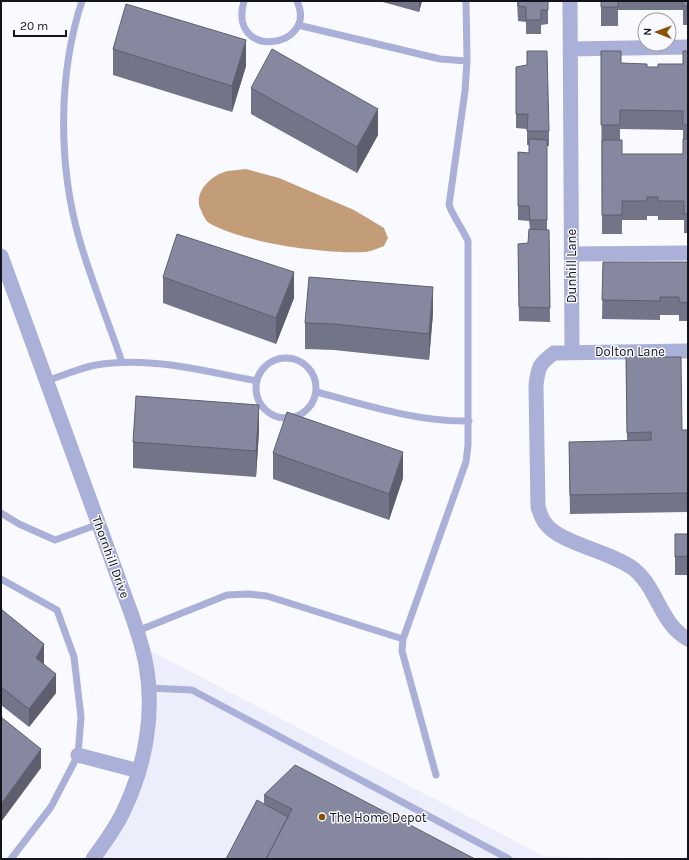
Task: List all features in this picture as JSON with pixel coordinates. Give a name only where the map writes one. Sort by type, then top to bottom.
[{"type":"street","name":"Dunhill Lane","points":[[570,1],[572,351]]},
{"type":"street","points":[[570,49],[688,47]]},
{"type":"street","points":[[571,254],[688,252]]},
{"type":"street","name":"Thornhill Drive","points":[[1,256],[137,631],[146,666],[149,688],[147,736],[139,771],[124,812],[93,859]]},
{"type":"street","points":[[572,351],[554,353],[543,360],[538,370],[536,385],[538,508],[546,525],[559,535],[619,559],[636,570],[672,627],[688,639]]},
{"type":"street","name":"Dolton Lane","points":[[572,351],[688,351]]},
{"type":"street","points":[[78,755],[139,771]]},
{"type":"lane","points":[[82,1],[67,70],[64,108],[64,143],[67,171],[79,238],[122,362]]},
{"type":"lane","points":[[244,1],[241,11],[242,21],[246,31],[254,38],[263,42],[274,43],[283,40],[292,34],[298,25],[300,16],[297,1]]},
{"type":"lane","points":[[436,776],[402,651],[403,639],[466,462],[468,444],[468,241],[462,227],[453,216],[449,205],[465,91],[467,61],[466,1]]},
{"type":"lane","points":[[298,25],[440,59],[467,61]]},
{"type":"lane","points":[[286,357],[297,359],[306,364],[312,372],[316,382],[317,392],[314,401],[308,409],[300,415],[291,418],[281,418],[272,415],[258,400],[256,391],[257,381],[260,371],[272,361],[286,357]]},
{"type":"lane","points":[[46,381],[94,366],[122,362],[153,362],[257,381]]},
{"type":"lane","points":[[317,392],[367,405],[442,421],[468,421]]},
{"type":"lane","points":[[1,513],[19,524],[55,540],[99,524]]},
{"type":"lane","points":[[1,579],[57,610],[74,656],[81,717],[78,755],[51,807],[11,859]]},
{"type":"lane","points":[[137,631],[227,595],[248,594],[267,596],[403,639]]},
{"type":"lane","points":[[149,688],[192,690],[509,859]]},
{"type":"shaded area","points":[[246,169],[279,178],[354,210],[384,228],[388,238],[384,246],[366,252],[349,252],[285,246],[242,236],[209,223],[204,217],[199,204],[199,197],[205,185],[210,180],[222,173]]},
{"type":"shaded area","points":[[147,649],[544,856],[661,859],[100,859],[143,776]]},
{"type":"building","points":[[518,1],[548,1],[548,10],[541,10],[541,20],[526,20],[526,7],[518,6]]},
{"type":"building","points":[[601,1],[618,1],[618,7],[601,7]]},
{"type":"building","points":[[683,1],[688,1],[688,6],[683,6]]},
{"type":"building","points":[[126,4],[246,40],[232,86],[113,49]]},
{"type":"building","points":[[272,49],[378,109],[357,147],[251,88]]},
{"type":"building","points":[[527,51],[547,51],[549,131],[527,131],[528,114],[516,114],[516,67],[527,65]]},
{"type":"building","points":[[601,51],[621,51],[621,63],[647,64],[647,67],[658,67],[658,64],[683,64],[683,51],[688,51],[688,125],[683,125],[683,111],[620,110],[620,125],[601,125]]},
{"type":"building","points":[[529,139],[547,140],[547,220],[530,220],[529,206],[518,206],[518,152],[529,153]]},
{"type":"building","points":[[683,139],[688,139],[688,214],[684,214],[684,201],[658,201],[658,197],[647,197],[647,201],[622,201],[622,215],[602,215],[602,140],[622,140],[622,154],[683,154]]},
{"type":"building","points":[[529,229],[549,230],[550,308],[519,307],[518,244],[528,243]]},
{"type":"building","points":[[177,234],[294,272],[276,318],[163,277]]},
{"type":"building","points":[[603,262],[688,262],[688,303],[679,302],[679,297],[660,297],[660,301],[602,300]]},
{"type":"building","points":[[309,277],[433,287],[429,334],[334,324],[305,323]]},
{"type":"building","points":[[626,357],[681,357],[682,430],[688,430],[688,534],[687,493],[570,495],[569,442],[651,440],[651,432],[627,433]]},
{"type":"building","points":[[136,396],[259,405],[256,451],[133,442]]},
{"type":"building","points":[[287,412],[403,452],[389,494],[273,453]]},
{"type":"building","points":[[675,534],[688,534],[688,556],[675,557]]},
{"type":"building","points":[[1,609],[44,644],[36,658],[56,674],[29,709],[1,687]]},
{"type":"building","points":[[1,717],[41,749],[1,804]]},
{"type":"building","name":"The Home Depot","points":[[295,765],[475,859],[266,859],[292,809],[264,795]]},
{"type":"building","points":[[257,800],[288,817],[266,859],[226,859]]},
{"type":"place","name":"The Home Depot","points":[[322,817]]}]
